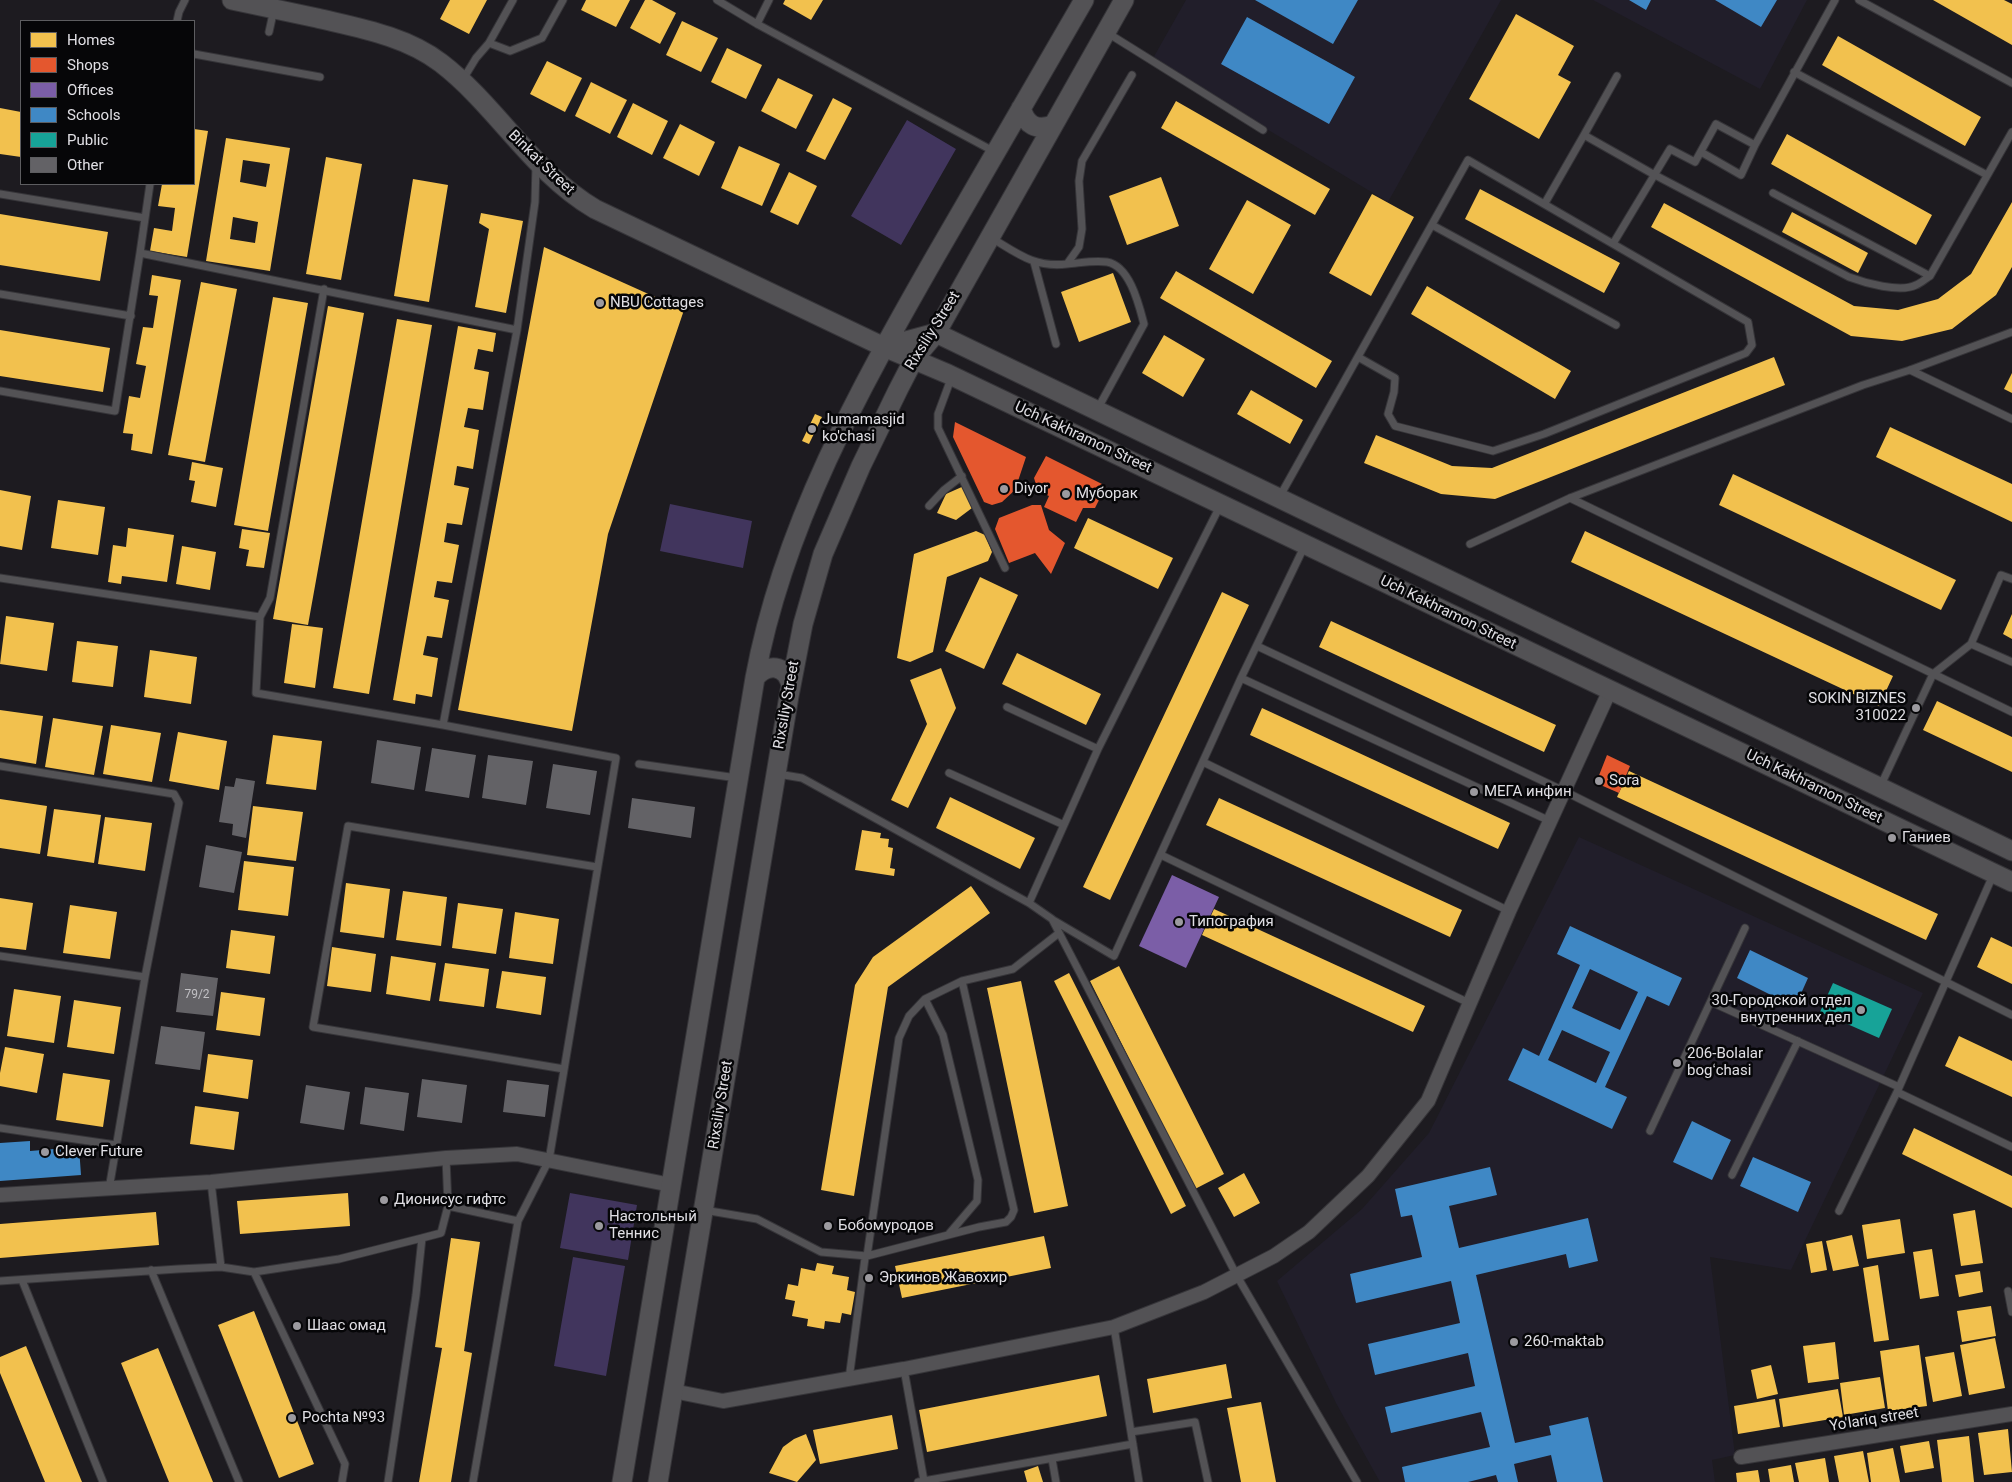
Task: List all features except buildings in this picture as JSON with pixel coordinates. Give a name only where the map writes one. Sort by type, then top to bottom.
[{"type":"main road","name":"Binkat Street","points":[[232,0],[343,24],[403,42],[434,58],[462,81],[537,162],[564,187],[595,208],[884,347]]},
{"type":"main road","points":[[622,1482],[755,678],[761,647],[778,584],[803,516],[836,441],[884,347],[1084,0]]},
{"type":"main road","name":"Rixsiliy Street","points":[[658,1482],[791,684],[803,624],[823,554],[861,466],[914,360],[936,333],[1124,0]]},
{"type":"main road","points":[[1021,108],[1024,118],[1032,126],[1042,128],[1052,126]]},
{"type":"main road","points":[[884,347],[936,333]]},
{"type":"main road","name":"Uch Kakhramon Street","points":[[936,333],[2012,851]]},
{"type":"main road","name":"Uch Kakhramon Street","points":[[884,347],[952,376],[2012,882]]},
{"type":"main road","points":[[1398,589],[1412,563]]},
{"type":"main road","points":[[755,678],[765,669],[777,668],[786,673],[791,684]]},
{"type":"street","points":[[673,1391],[723,1401],[904,1369],[1114,1326],[1186,1299],[1237,1276],[1274,1256],[1309,1232],[1368,1176],[1428,1101],[1509,911],[1610,690]]},
{"type":"street","points":[[0,1195],[211,1182],[446,1158],[517,1154],[671,1185]]},
{"type":"street","name":"Yo'lariq street","points":[[1741,1457],[2012,1414]]},
{"type":"lane","points":[[177,20],[185,0]]},
{"type":"lane","points":[[462,81],[476,58],[489,43],[513,0]]},
{"type":"lane","points":[[489,43],[510,51],[542,38],[563,0]]},
{"type":"lane","points":[[717,0],[757,24],[996,152]]},
{"type":"lane","points":[[757,24],[769,0]]},
{"type":"lane","points":[[1701,152],[1741,175],[1794,72],[1835,0]]},
{"type":"lane","points":[[1858,0],[2012,83]]},
{"type":"lane","points":[[269,32],[274,9]]},
{"type":"lane","points":[[1105,32],[1263,130]]},
{"type":"lane","points":[[195,54],[320,77]]},
{"type":"lane","points":[[1794,72],[1987,175]]},
{"type":"lane","points":[[1067,264],[1079,247],[1082,229],[1079,181],[1082,161],[1132,76]]},
{"type":"lane","points":[[1545,204],[1617,76]]},
{"type":"lane","points":[[1614,242],[1653,174],[1670,149],[1695,162],[1716,124],[1755,145]]},
{"type":"lane","points":[[1584,135],[1653,174],[1849,277],[1870,285],[1894,287],[1915,286],[1930,276],[2012,132]]},
{"type":"lane","points":[[1279,499],[1358,357],[1432,224],[1468,160],[1614,242],[1748,322],[1752,345],[1746,353],[1737,357],[1544,434],[1493,452],[1395,426],[1388,414],[1394,392],[1395,378],[1358,357]]},
{"type":"lane","points":[[443,725],[517,330],[535,202],[537,162]]},
{"type":"lane","points":[[0,391],[115,411],[150,185]]},
{"type":"lane","points":[[1773,193],[1930,276]]},
{"type":"lane","points":[[0,194],[145,218]]},
{"type":"lane","points":[[1432,224],[1616,325]]},
{"type":"lane","points":[[990,237],[1034,262],[1054,265],[1108,262],[1122,270],[1135,293],[1144,324],[1097,411]]},
{"type":"lane","points":[[140,253],[324,289],[517,330]]},
{"type":"lane","points":[[1034,262],[1056,344]]},
{"type":"lane","points":[[324,289],[270,598],[260,617],[256,693],[443,725],[616,758],[549,1160],[518,1221],[473,1482]]},
{"type":"lane","points":[[0,294],[131,316]]},
{"type":"lane","points":[[1470,544],[1570,498],[1863,385],[1910,370],[2012,332]]},
{"type":"lane","points":[[1910,370],[2012,419]]},
{"type":"lane","points":[[952,376],[938,414],[938,428],[1006,568]]},
{"type":"lane","points":[[929,506],[944,490],[962,476]]},
{"type":"lane","points":[[1570,498],[2012,712]]},
{"type":"lane","points":[[1029,903],[1098,749],[1221,504]]},
{"type":"lane","points":[[776,773],[802,778],[1029,903],[1052,920],[1114,956],[1241,678],[1305,544]]},
{"type":"lane","points":[[1879,788],[1933,674],[1971,644],[2001,575],[2012,579]]},
{"type":"lane","points":[[0,578],[260,617]]},
{"type":"lane","points":[[1971,644],[2012,662]]},
{"type":"lane","points":[[1256,646],[1564,791],[2012,1015]]},
{"type":"lane","points":[[1241,678],[1550,821]]},
{"type":"lane","points":[[1007,707],[1098,749]]},
{"type":"lane","points":[[1203,762],[1509,911]]},
{"type":"lane","points":[[639,764],[739,778]]},
{"type":"lane","points":[[0,766],[174,794],[179,803],[145,977],[109,1189]]},
{"type":"lane","points":[[949,773],[1064,825]]},
{"type":"lane","points":[[564,1069],[313,1027],[348,826],[597,866]]},
{"type":"lane","points":[[1161,855],[1469,1003]]},
{"type":"lane","points":[[1839,1211],[1947,983],[1976,911],[1994,874]]},
{"type":"lane","points":[[1052,920],[1237,1276],[1357,1482]]},
{"type":"lane","points":[[1650,1131],[1746,928]]},
{"type":"lane","points":[[849,1379],[864,1258],[867,1256],[899,1038],[909,1016],[924,999],[962,981],[1014,969],[1059,933]]},
{"type":"lane","points":[[0,956],[145,977]]},
{"type":"lane","points":[[703,1210],[757,1219],[790,1238],[821,1252],[867,1256],[1006,1222],[1014,1210],[962,981]]},
{"type":"lane","points":[[924,999],[944,1035],[978,1180],[977,1201],[948,1235]]},
{"type":"lane","points":[[1711,1002],[1898,1089],[2012,1148]]},
{"type":"lane","points":[[1732,1175],[1798,1041]]},
{"type":"lane","points":[[0,1128],[116,1145]]},
{"type":"lane","points":[[0,1281],[221,1267],[254,1272],[339,1259],[422,1238],[440,1233],[448,1206],[446,1158]]},
{"type":"lane","points":[[211,1182],[221,1267]]},
{"type":"lane","points":[[448,1206],[518,1221]]},
{"type":"lane","points":[[388,1482],[416,1295],[422,1238]]},
{"type":"lane","points":[[150,1270],[239,1482]]},
{"type":"lane","points":[[254,1272],[345,1464],[342,1482]]},
{"type":"lane","points":[[22,1280],[103,1482]]},
{"type":"lane","points":[[2008,1291],[2012,1312]]},
{"type":"lane","points":[[1114,1326],[1139,1482]]},
{"type":"lane","points":[[904,1369],[921,1481],[955,1479],[1133,1444]]},
{"type":"lane","points":[[1131,1432],[1195,1422],[1208,1482]]},
{"type":"lane","points":[[1052,1459],[1056,1482]]},
{"type":"shaded area","points":[[1186,0],[1501,0],[1388,202],[1152,60]]},
{"type":"shaded area","points":[[1593,0],[1807,0],[1760,89]]},
{"type":"shaded area","points":[[907,120],[956,149],[901,245],[851,216]]},
{"type":"shaded area","points":[[670,504],[752,521],[743,568],[660,551]]},
{"type":"shaded area","points":[[1579,837],[1923,993],[1791,1270],[1710,1257],[1735,1455],[1712,1460],[1715,1482],[1380,1482],[1336,1403],[1277,1281],[1362,1209],[1429,1133]]},
{"type":"shaded area","name":"Настольный Теннис","points":[[570,1193],[637,1205],[628,1260],[560,1248]]},
{"type":"shaded area","points":[[573,1257],[625,1266],[606,1376],[554,1366]]},
{"type":"place","name":"NBU Cottages","points":[[600,303]]},
{"type":"place","name":"Jumamasjid ko'chasi","points":[[812,429]]},
{"type":"place","name":"Diyor","points":[[1004,489]]},
{"type":"place","name":"Муборак","points":[[1066,494]]},
{"type":"place","name":"SOKIN BIZNES 310022","points":[[1916,708]]},
{"type":"place","name":"Sora","points":[[1599,781]]},
{"type":"place","name":"МЕГА инфин","points":[[1474,792]]},
{"type":"place","name":"Ганиев","points":[[1892,838]]},
{"type":"place","name":"Типография","points":[[1179,922]]},
{"type":"place","name":"30-Городской отдел внутренних дел","points":[[1861,1010]]},
{"type":"place","name":"206-Bolalar bogʻchasi","points":[[1677,1063]]},
{"type":"place","name":"Clever Future","points":[[45,1152]]},
{"type":"place","name":"Дионисус гифтс","points":[[384,1200]]},
{"type":"place","name":"Настольный Теннис","points":[[599,1226]]},
{"type":"place","name":"Бобомуродов","points":[[828,1226]]},
{"type":"place","name":"Эркинов Жавохир","points":[[869,1278]]},
{"type":"place","name":"Шаас омад","points":[[297,1326]]},
{"type":"place","name":"260-maktab","points":[[1514,1342]]},
{"type":"place","name":"Pochta №93","points":[[292,1418]]}]
